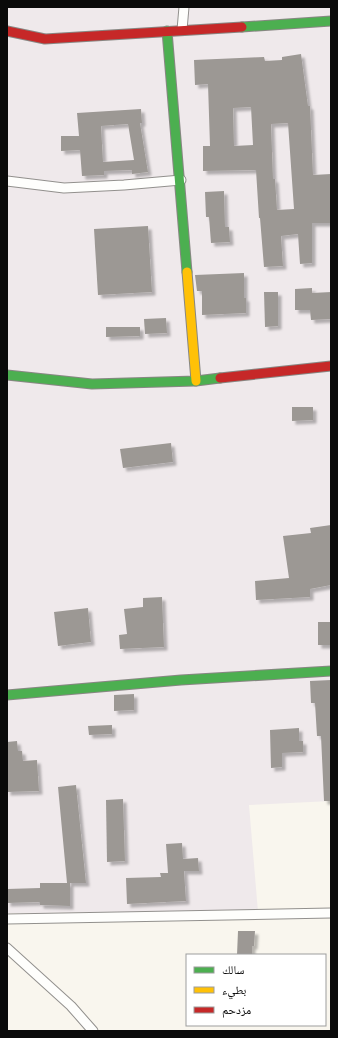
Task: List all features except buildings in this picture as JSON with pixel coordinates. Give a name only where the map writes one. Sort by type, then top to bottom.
[{"type":"street","points":[[182,30],[184,7]]},
{"type":"street","points":[[7,31],[45,39],[331,21]]},
{"type":"street","points":[[167,31],[181,180],[196,381]]},
{"type":"street","points":[[7,181],[64,188],[124,186],[181,180]]},
{"type":"street","points":[[7,375],[92,384],[196,381],[331,366]]},
{"type":"street","points":[[7,695],[181,680],[331,671]]},
{"type":"street","points":[[7,919],[331,913]]},
{"type":"street","points":[[7,948],[71,1006],[93,1031]]},
{"type":"shaded area","points":[[7,7],[331,7],[331,801],[249,805],[258,912],[7,913]]},
{"type":"traffic: fast","points":[[242,27],[331,21]]},
{"type":"traffic: fast","points":[[167,31],[187,272]]},
{"type":"traffic: fast","points":[[7,375],[92,384],[196,381],[220,378]]},
{"type":"traffic: fast","points":[[7,695],[181,680],[331,671]]},
{"type":"traffic: slow","points":[[187,272],[196,381]]},
{"type":"traffic: jam","points":[[7,31],[45,39],[242,27]]},
{"type":"traffic: jam","points":[[220,378],[331,366]]}]
